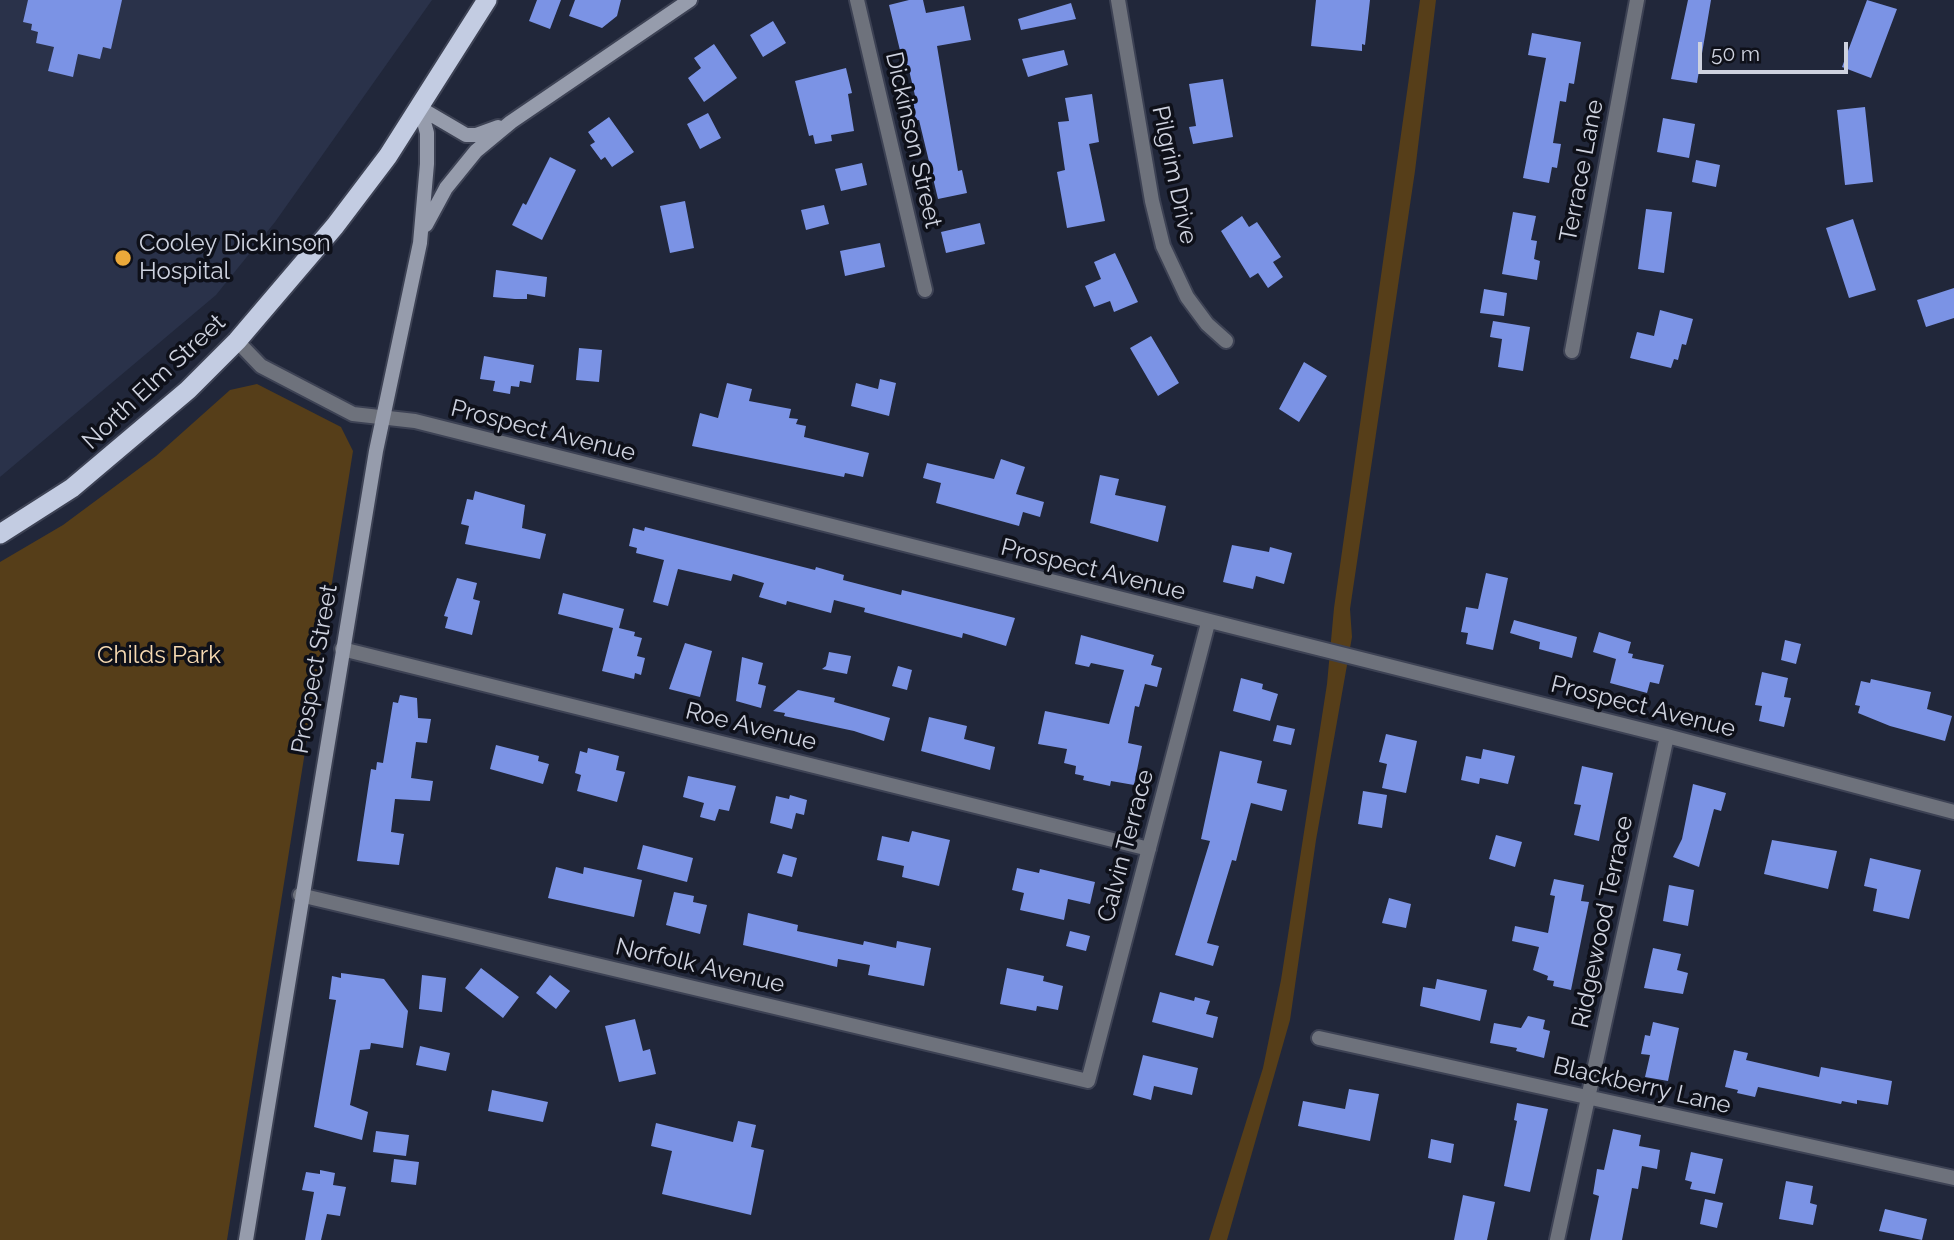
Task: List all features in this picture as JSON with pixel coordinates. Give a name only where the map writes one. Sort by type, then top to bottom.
[{"type":"highway","name":"North Elm Street","points":[[0,534],[81,481],[188,390],[237,341],[335,226],[420,108],[486,0]]},
{"type":"main road","points":[[420,243],[432,210],[456,174],[476,151],[512,121],[690,0]]},
{"type":"main road","points":[[420,108],[466,135],[485,133],[512,121]]},
{"type":"main road","name":"Prospect Street","points":[[246,1240],[341,649],[382,417],[420,243],[427,133],[420,108]]},
{"type":"street","name":"Dickinson Street","points":[[857,0],[925,290]]},
{"type":"street","name":"Pilgrim Drive","points":[[1118,0],[1152,201],[1163,246],[1187,296],[1207,324],[1226,341]]},
{"type":"street","name":"Terrace Lane","points":[[1572,351],[1637,0]]},
{"type":"street","name":"Prospect Avenue","points":[[237,341],[261,366],[353,414],[415,421],[1208,623],[1667,736],[1954,812]]},
{"type":"street","name":"Calvin Terrace","points":[[1088,1081],[1208,623]]},
{"type":"street","name":"Roe Avenue","points":[[341,649],[1149,849]]},
{"type":"street","name":"Ridgewood Terrace","points":[[1558,1240],[1667,736]]},
{"type":"street","name":"Norfolk Avenue","points":[[300,895],[1088,1081]]},
{"type":"street","name":"Blackberry Lane","points":[[1319,1038],[1954,1178]]},
{"type":"shaded area","name":"Cooley Dickinson Hospital","points":[[0,0],[432,0],[275,222],[216,295],[0,477]]},
{"type":"green space","points":[[1420,0],[1436,0],[1415,171],[1350,609],[1352,637],[1316,840],[1290,1020],[1227,1240],[1209,1240],[1263,1068],[1281,980],[1327,684],[1334,608]]},
{"type":"green space","name":"Childs Park","points":[[257,384],[341,427],[353,451],[227,1240],[0,1240],[0,562],[63,525],[156,456],[230,390]]},
{"type":"building","points":[[28,0],[122,0],[111,49],[103,47],[100,59],[78,54],[73,77],[48,71],[54,47],[36,43],[38,32],[31,30],[32,24],[23,22]]},
{"type":"building","points":[[537,0],[561,0],[550,29],[529,21]]},
{"type":"building","points":[[575,0],[621,0],[617,16],[602,28],[569,16]]},
{"type":"building","points":[[923,0],[926,13],[964,6],[971,40],[937,46],[958,171],[962,170],[967,193],[938,199],[919,120],[915,121],[912,100],[916,100],[909,70],[905,71],[889,5]]},
{"type":"building","points":[[1316,0],[1370,0],[1362,51],[1311,46]]},
{"type":"building","points":[[1688,0],[1711,0],[1697,83],[1671,79]]},
{"type":"building","points":[[1867,0],[1897,9],[1871,78],[1842,67]]},
{"type":"building","points":[[1071,3],[1076,19],[1021,30],[1018,19]]},
{"type":"building","points":[[773,21],[786,43],[763,57],[750,35]]},
{"type":"building","points":[[1532,33],[1581,42],[1574,84],[1569,83],[1566,102],[1560,101],[1553,143],[1561,144],[1557,168],[1552,167],[1549,183],[1523,178],[1546,58],[1528,55]]},
{"type":"building","points":[[714,44],[737,78],[704,102],[688,78],[701,68],[694,58]]},
{"type":"building","points":[[1064,50],[1068,65],[1028,77],[1022,59]]},
{"type":"building","points":[[846,68],[852,93],[848,94],[854,131],[831,135],[832,141],[815,144],[813,135],[809,136],[795,81]]},
{"type":"building","points":[[1223,79],[1233,137],[1193,144],[1189,127],[1196,126],[1189,84]]},
{"type":"building","points":[[1092,94],[1099,142],[1089,144],[1105,221],[1067,228],[1057,172],[1065,170],[1058,122],[1069,121],[1065,98]]},
{"type":"building","points":[[1865,107],[1873,182],[1845,185],[1837,110]]},
{"type":"building","points":[[708,113],[721,138],[700,149],[687,124]]},
{"type":"building","points":[[609,117],[634,152],[612,167],[605,157],[601,160],[590,145],[595,142],[588,132]]},
{"type":"building","points":[[1663,118],[1695,124],[1689,158],[1657,152]]},
{"type":"building","points":[[550,157],[576,170],[542,240],[512,225],[523,203],[526,205]]},
{"type":"building","points":[[1696,160],[1720,165],[1716,187],[1692,182]]},
{"type":"building","points":[[862,163],[867,185],[841,191],[835,169]]},
{"type":"building","points":[[685,201],[694,248],[670,253],[660,206]]},
{"type":"building","points":[[824,205],[829,224],[806,230],[801,210]]},
{"type":"building","points":[[1646,209],[1672,212],[1664,273],[1638,269]]},
{"type":"building","points":[[1513,212],[1536,216],[1531,240],[1537,241],[1534,259],[1540,261],[1537,280],[1502,274]]},
{"type":"building","points":[[1242,216],[1249,227],[1257,222],[1281,257],[1273,262],[1283,277],[1268,288],[1258,273],[1250,278],[1221,231]]},
{"type":"building","points":[[1853,219],[1876,290],[1849,298],[1826,228]]},
{"type":"building","points":[[980,223],[985,244],[946,253],[941,232]]},
{"type":"building","points":[[880,243],[885,267],[845,276],[840,251]]},
{"type":"building","points":[[1115,253],[1138,302],[1114,312],[1110,301],[1094,307],[1085,286],[1101,279],[1094,262]]},
{"type":"building","points":[[496,270],[547,277],[545,297],[527,294],[527,299],[493,297]]},
{"type":"building","points":[[1954,288],[1954,318],[1926,327],[1917,300]]},
{"type":"building","points":[[1484,289],[1507,293],[1504,316],[1480,313]]},
{"type":"building","points":[[1660,310],[1693,319],[1686,345],[1682,344],[1678,360],[1674,359],[1671,368],[1630,358],[1637,332],[1654,336]]},
{"type":"building","points":[[1493,321],[1530,327],[1523,371],[1498,367],[1502,339],[1490,337]]},
{"type":"building","points":[[1151,336],[1179,383],[1158,396],[1130,348]]},
{"type":"building","points":[[579,348],[602,350],[599,382],[576,380]]},
{"type":"building","points":[[484,356],[534,365],[531,383],[520,381],[519,387],[511,386],[510,394],[493,391],[495,381],[480,379]]},
{"type":"building","points":[[1304,362],[1327,376],[1299,422],[1279,409]]},
{"type":"building","points":[[880,379],[896,383],[889,416],[851,406],[856,383],[878,389]]},
{"type":"building","points":[[727,383],[752,389],[749,401],[791,409],[789,418],[798,419],[796,424],[806,426],[804,437],[869,453],[863,477],[845,473],[844,477],[692,446],[700,413],[718,418]]},
{"type":"building","points":[[1001,459],[1025,467],[1016,494],[1044,502],[1040,517],[1023,512],[1019,526],[936,503],[941,483],[923,478],[927,463],[994,479]]},
{"type":"building","points":[[1100,475],[1119,479],[1115,495],[1166,506],[1158,542],[1090,523]]},
{"type":"building","points":[[475,491],[525,505],[522,528],[546,534],[540,559],[465,544],[469,526],[461,524],[467,499],[473,500]]},
{"type":"building","points":[[645,527],[815,570],[816,567],[844,575],[843,580],[901,595],[902,590],[1015,618],[1006,646],[963,633],[962,638],[864,612],[865,608],[834,600],[831,613],[787,601],[786,605],[759,597],[764,583],[733,574],[731,581],[678,569],[668,606],[653,602],[664,560],[636,553],[637,548],[629,546],[633,528],[644,531]]},
{"type":"building","points":[[1232,545],[1269,552],[1270,547],[1292,553],[1284,584],[1256,576],[1253,589],[1223,582]]},
{"type":"building","points":[[1486,573],[1508,578],[1493,650],[1466,644],[1468,633],[1461,632],[1466,607],[1478,609]]},
{"type":"building","points":[[457,578],[477,583],[473,599],[480,601],[472,635],[445,628],[448,617],[444,616]]},
{"type":"building","points":[[563,593],[624,609],[619,628],[635,632],[634,636],[642,638],[637,656],[645,658],[641,675],[635,673],[634,679],[602,671],[613,628],[558,614]]},
{"type":"building","points":[[1514,620],[1577,637],[1572,658],[1539,649],[1540,642],[1510,633]]},
{"type":"building","points":[[1599,632],[1631,642],[1628,653],[1633,654],[1632,658],[1664,665],[1659,684],[1650,682],[1647,693],[1610,683],[1616,659],[1593,652]]},
{"type":"building","points":[[1081,635],[1154,655],[1151,665],[1162,668],[1157,687],[1145,684],[1139,707],[1135,706],[1128,743],[1142,746],[1134,785],[1111,781],[1110,786],[1083,780],[1084,776],[1075,774],[1076,766],[1064,763],[1067,749],[1038,744],[1045,711],[1109,724],[1124,670],[1091,663],[1089,667],[1075,664]]},
{"type":"building","points":[[1785,640],[1801,644],[1796,664],[1781,660]]},
{"type":"building","points":[[685,643],[712,651],[700,697],[669,689]]},
{"type":"building","points":[[829,652],[851,656],[847,674],[822,669],[826,666]]},
{"type":"building","points":[[742,657],[763,663],[758,684],[766,686],[761,708],[736,701]]},
{"type":"building","points":[[898,666],[912,670],[907,690],[892,686]]},
{"type":"building","points":[[1762,672],[1788,678],[1784,697],[1791,698],[1784,727],[1759,721],[1762,706],[1755,705]]},
{"type":"building","points":[[1241,678],[1263,684],[1262,689],[1278,694],[1270,721],[1233,711]]},
{"type":"building","points":[[1871,679],[1931,692],[1927,709],[1952,716],[1945,741],[1890,726],[1858,713],[1860,706],[1855,705],[1861,681],[1870,683]]},
{"type":"building","points":[[798,690],[835,698],[834,702],[890,718],[884,741],[773,711]]},
{"type":"building","points":[[400,695],[417,698],[418,718],[431,719],[427,743],[416,742],[411,778],[433,781],[430,801],[395,799],[391,832],[404,834],[399,865],[357,861],[371,769],[376,770],[377,762],[383,763],[393,702],[398,703]]},
{"type":"building","points":[[929,717],[967,726],[964,739],[995,747],[990,770],[921,751]]},
{"type":"building","points":[[1277,725],[1295,729],[1291,745],[1273,741]]},
{"type":"building","points":[[1386,734],[1417,741],[1406,793],[1382,788],[1387,764],[1379,762]]},
{"type":"building","points":[[496,745],[539,756],[538,761],[549,764],[543,784],[490,769]]},
{"type":"building","points":[[588,748],[619,756],[616,770],[625,772],[617,802],[577,791],[581,775],[575,773],[580,751],[587,753]]},
{"type":"building","points":[[1483,749],[1515,756],[1508,784],[1480,778],[1479,784],[1461,780],[1466,756],[1481,759]]},
{"type":"building","points":[[1220,751],[1262,761],[1257,783],[1287,790],[1282,811],[1251,803],[1236,861],[1232,860],[1207,943],[1219,946],[1213,966],[1175,955],[1210,841],[1201,839]]},
{"type":"building","points":[[1582,766],[1613,773],[1599,841],[1574,835],[1581,805],[1574,804]]},
{"type":"building","points":[[688,776],[736,786],[729,811],[719,809],[715,821],[700,817],[704,803],[683,797]]},
{"type":"building","points":[[1693,784],[1726,793],[1721,811],[1714,809],[1699,867],[1673,857],[1682,839]]},
{"type":"building","points":[[1363,791],[1387,795],[1382,828],[1358,824]]},
{"type":"building","points":[[790,795],[807,800],[804,815],[796,813],[792,829],[770,823],[776,796],[789,799]]},
{"type":"building","points":[[912,831],[950,840],[939,886],[902,877],[904,866],[877,860],[882,836],[909,842]]},
{"type":"building","points":[[1496,835],[1522,842],[1515,867],[1489,859]]},
{"type":"building","points":[[1772,840],[1837,851],[1828,889],[1764,874]]},
{"type":"building","points":[[643,845],[693,858],[687,882],[637,869]]},
{"type":"building","points":[[783,854],[797,858],[792,877],[777,873]]},
{"type":"building","points":[[1870,858],[1921,870],[1909,919],[1873,911],[1877,889],[1864,886]]},
{"type":"building","points":[[556,867],[583,874],[584,867],[642,880],[634,917],[548,898]]},
{"type":"building","points":[[1017,868],[1039,873],[1040,869],[1095,882],[1090,904],[1068,899],[1064,920],[1020,910],[1024,893],[1012,890]]},
{"type":"building","points":[[1554,879],[1584,885],[1581,901],[1589,902],[1571,990],[1553,986],[1554,981],[1547,980],[1548,976],[1533,970],[1539,947],[1512,941],[1515,926],[1548,933],[1555,896],[1550,895]]},
{"type":"building","points":[[1669,885],[1694,890],[1688,926],[1663,921]]},
{"type":"building","points":[[674,892],[694,896],[693,902],[707,905],[700,934],[666,925]]},
{"type":"building","points":[[1389,898],[1411,904],[1406,928],[1382,923]]},
{"type":"building","points":[[748,913],[798,925],[797,931],[863,945],[864,941],[896,948],[897,941],[931,948],[924,986],[868,975],[870,965],[838,959],[837,967],[743,945]]},
{"type":"building","points":[[1070,931],[1090,936],[1086,951],[1066,946]]},
{"type":"building","points":[[1653,948],[1681,954],[1677,970],[1688,973],[1683,994],[1644,988]]},
{"type":"building","points":[[481,968],[519,997],[503,1018],[465,988]]},
{"type":"building","points":[[1007,968],[1044,976],[1043,981],[1063,986],[1058,1010],[1037,1006],[1036,1011],[1000,1004]]},
{"type":"building","points":[[341,973],[384,979],[408,1011],[403,1048],[371,1043],[370,1049],[360,1050],[350,1105],[368,1112],[362,1140],[314,1127],[336,1000],[329,999],[332,976],[341,978]]},
{"type":"building","points":[[422,975],[446,978],[442,1012],[419,1009]]},
{"type":"building","points":[[550,975],[570,991],[556,1009],[536,993]]},
{"type":"building","points":[[1437,979],[1487,990],[1480,1021],[1420,1006],[1423,987],[1435,989]]},
{"type":"building","points":[[1160,992],[1194,1001],[1195,997],[1210,1001],[1206,1014],[1218,1017],[1213,1038],[1152,1022]]},
{"type":"building","points":[[1528,1016],[1545,1020],[1543,1029],[1550,1031],[1544,1058],[1516,1051],[1517,1048],[1490,1043],[1494,1023],[1521,1028]]},
{"type":"building","points":[[635,1019],[643,1051],[650,1049],[656,1074],[619,1082],[605,1026]]},
{"type":"building","points":[[1653,1022],[1679,1028],[1668,1081],[1645,1077],[1650,1055],[1641,1054],[1645,1035],[1650,1036]]},
{"type":"building","points":[[420,1046],[450,1053],[446,1071],[416,1065]]},
{"type":"building","points":[[1734,1050],[1748,1053],[1746,1060],[1819,1077],[1821,1067],[1892,1081],[1888,1105],[1857,1100],[1857,1104],[1842,1101],[1841,1104],[1758,1087],[1755,1097],[1737,1093],[1738,1090],[1725,1087]]},
{"type":"building","points":[[1143,1055],[1198,1068],[1192,1095],[1154,1086],[1151,1100],[1133,1095]]},
{"type":"building","points":[[1349,1089],[1379,1094],[1370,1141],[1298,1126],[1303,1101],[1345,1109]]},
{"type":"building","points":[[492,1090],[548,1102],[543,1122],[488,1111]]},
{"type":"building","points":[[1517,1103],[1548,1109],[1530,1192],[1504,1186],[1517,1121],[1514,1120]]},
{"type":"building","points":[[738,1121],[756,1125],[751,1147],[764,1150],[751,1215],[662,1194],[672,1151],[651,1146],[656,1123],[733,1142]]},
{"type":"building","points":[[1613,1129],[1641,1135],[1639,1146],[1660,1150],[1657,1169],[1642,1166],[1638,1189],[1632,1188],[1622,1240],[1590,1240],[1599,1196],[1593,1194],[1597,1169],[1604,1170]]},
{"type":"building","points":[[376,1131],[409,1135],[406,1156],[373,1152]]},
{"type":"building","points":[[1431,1139],[1454,1144],[1451,1163],[1428,1158]]},
{"type":"building","points":[[1691,1152],[1723,1159],[1715,1194],[1690,1189],[1692,1182],[1685,1180]]},
{"type":"building","points":[[394,1159],[419,1162],[416,1185],[391,1182]]},
{"type":"building","points":[[320,1170],[335,1173],[333,1185],[346,1187],[340,1216],[327,1214],[321,1240],[305,1240],[314,1192],[302,1190],[306,1172],[320,1174]]},
{"type":"building","points":[[1786,1181],[1813,1186],[1810,1203],[1817,1205],[1813,1225],[1779,1219]]},
{"type":"building","points":[[1463,1195],[1495,1202],[1487,1240],[1454,1240]]},
{"type":"building","points":[[1705,1199],[1723,1203],[1717,1228],[1700,1224]]},
{"type":"building","points":[[1885,1209],[1927,1219],[1922,1240],[1879,1231]]},
{"type":"place","name":"Cooley Dickinson Hospital","points":[[123,258]]}]
